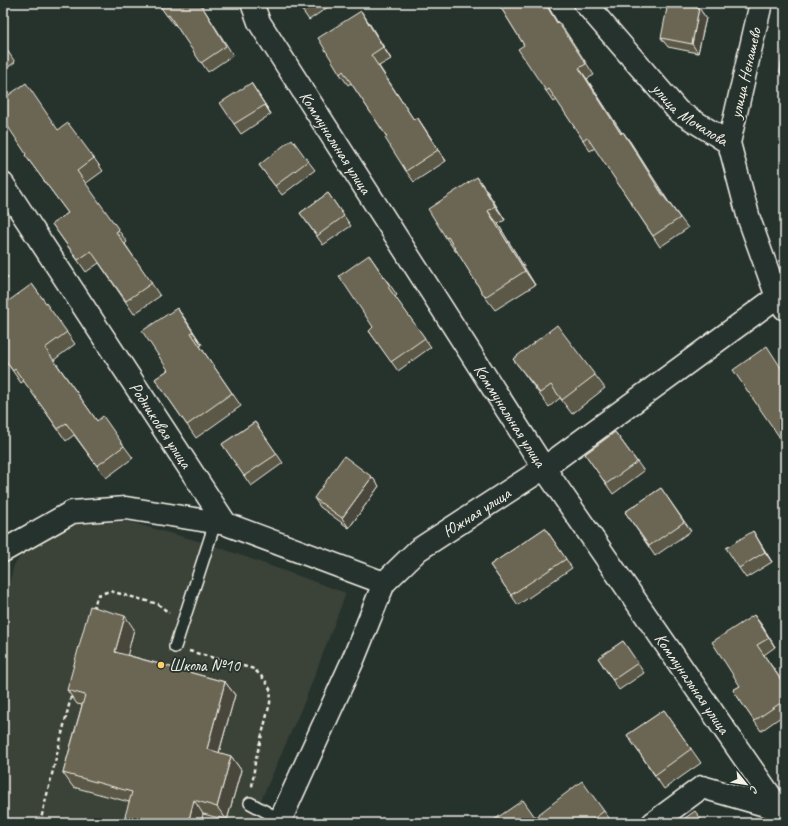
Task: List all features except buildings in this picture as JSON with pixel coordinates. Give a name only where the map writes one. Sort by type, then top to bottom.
[{"type":"street","name":"Коммунальная улица","points":[[252,3],[259,22],[544,468],[782,813]]},
{"type":"street","name":"улица Мочалова","points":[[585,3],[678,111],[729,143],[749,219],[782,300]]},
{"type":"street","name":"улица Ненашево","points":[[729,143],[762,3]]},
{"type":"street","name":"Родниковая улица","points":[[3,184],[220,524]]},
{"type":"street","name":"Южная улица","points":[[280,821],[353,660],[384,583],[418,550],[544,468],[782,300]]},
{"type":"street","points":[[3,551],[72,512],[126,508],[220,524],[384,583]]},
{"type":"street","points":[[653,823],[702,787],[782,813]]},
{"type":"lane","points":[[175,647],[220,524]]},
{"type":"lane","points":[[250,803],[280,821]]},
{"type":"path","points":[[92,611],[98,595],[110,591],[158,604],[169,613],[176,625],[175,647],[254,669],[265,680],[271,691],[270,703],[255,762],[250,803]]},
{"type":"path","points":[[40,823],[74,687]]},
{"type":"shaded area","name":"Школа №10","points":[[126,521],[209,544],[346,593],[306,698],[251,823],[3,823],[3,609],[14,565],[24,552],[67,525]]},
{"type":"place","name":"Школа №10","points":[[161,665]]}]
